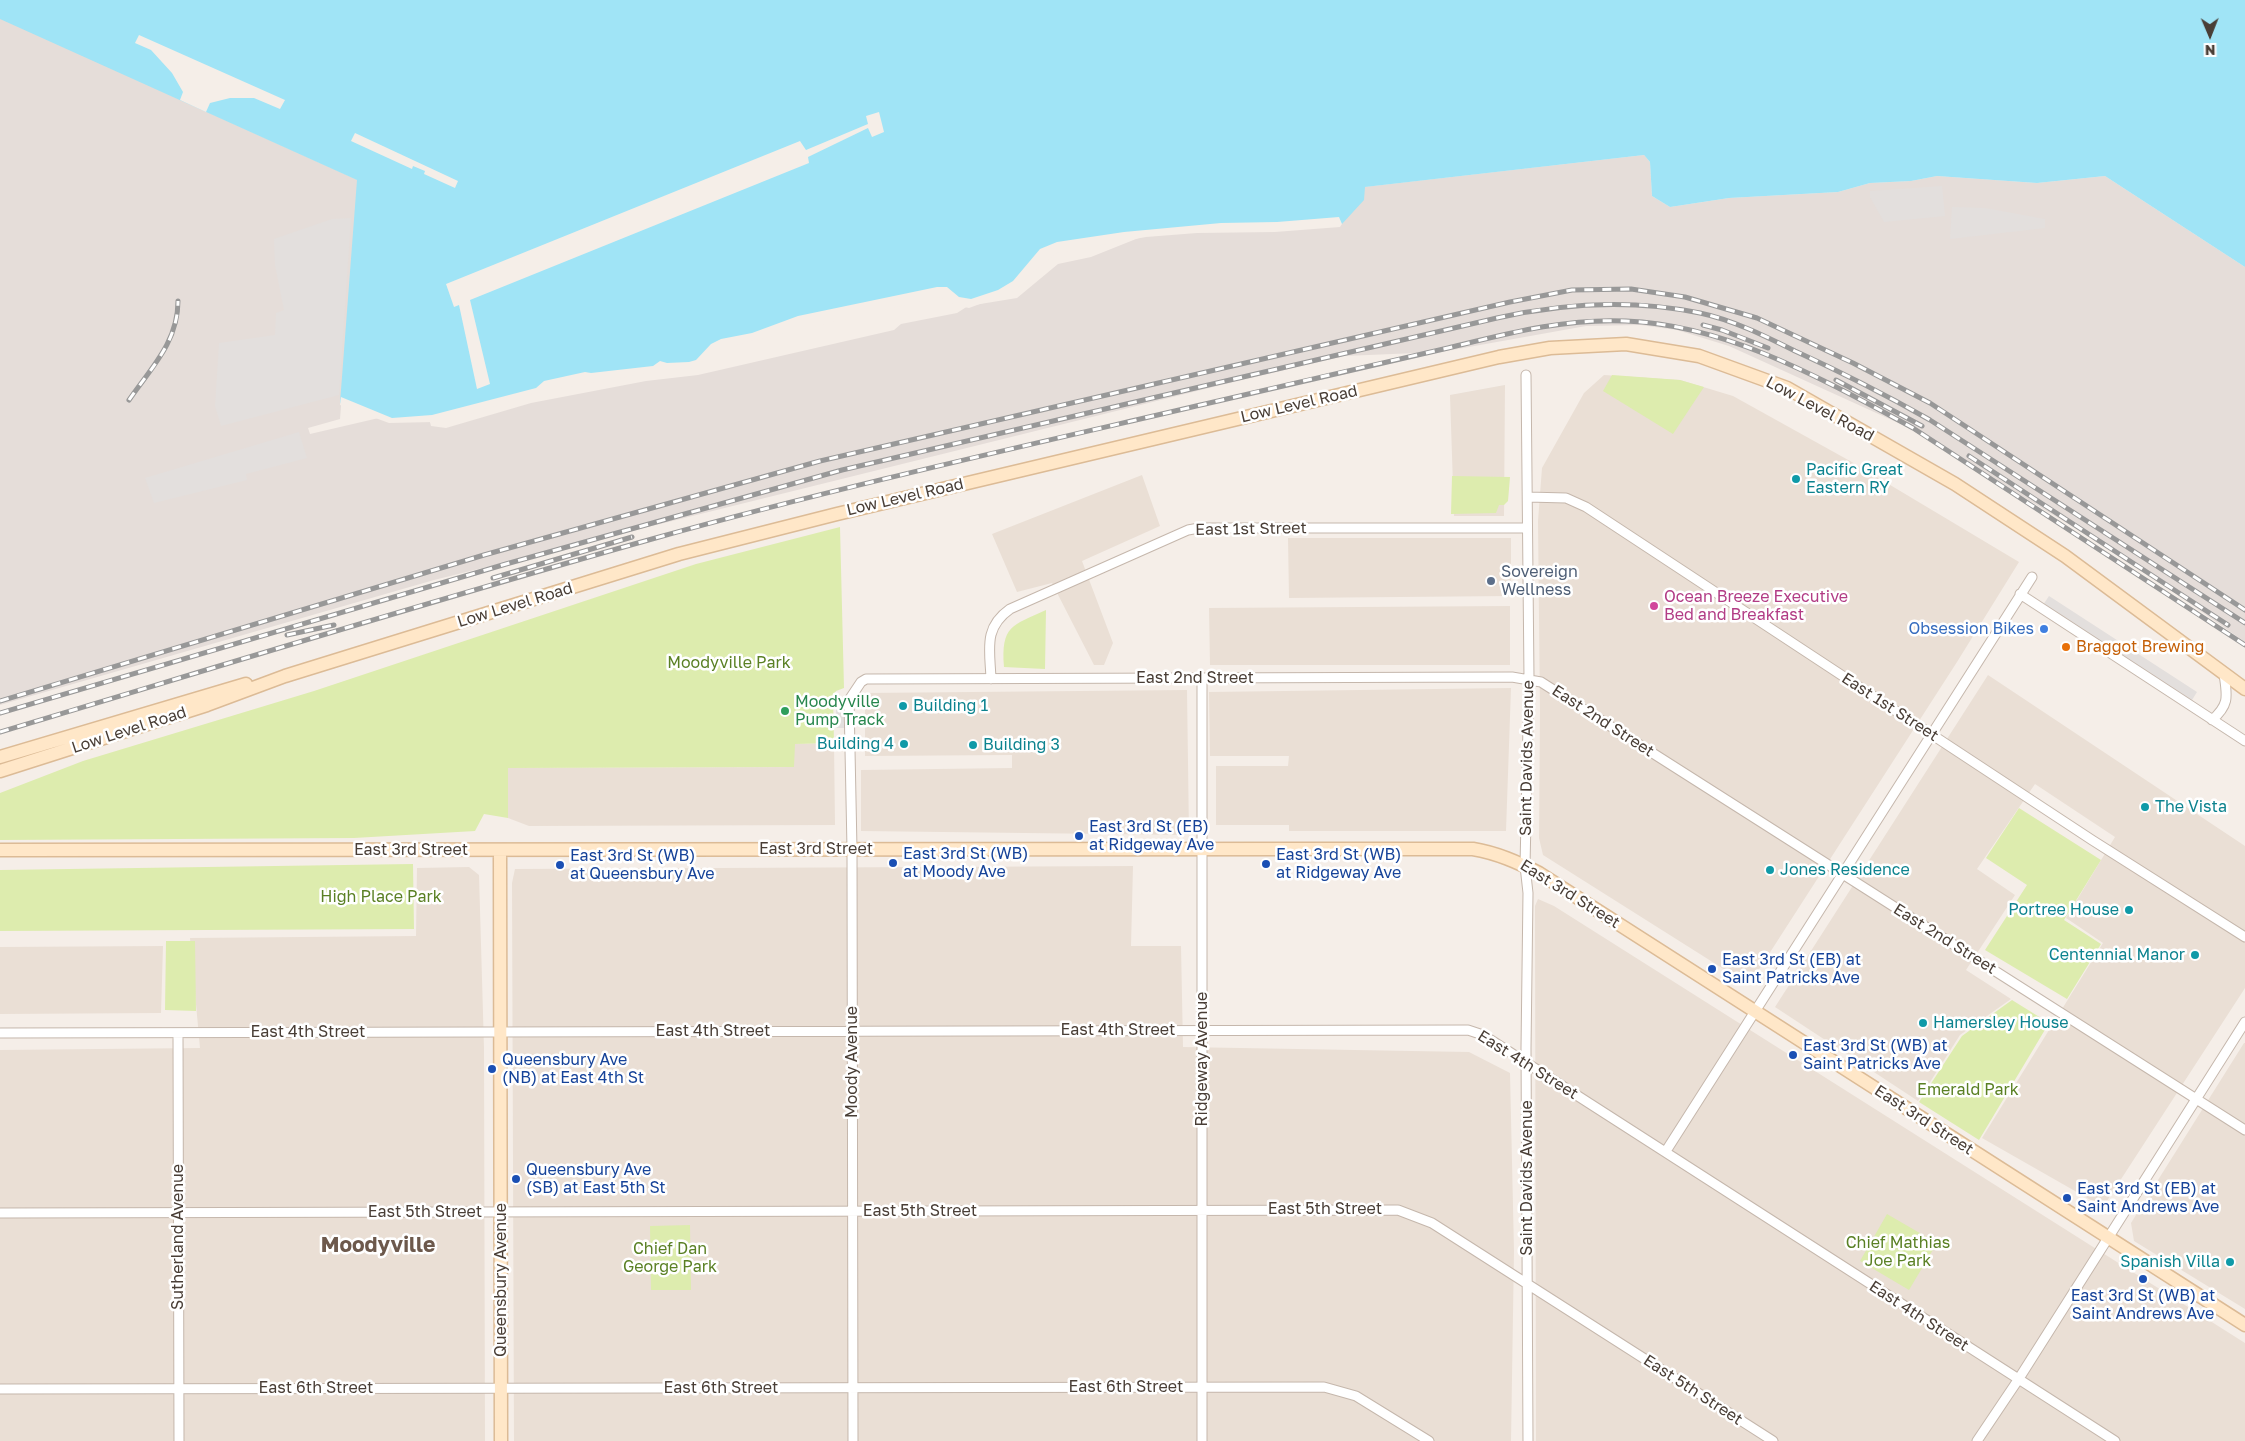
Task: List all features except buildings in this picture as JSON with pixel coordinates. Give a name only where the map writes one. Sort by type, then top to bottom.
[{"type":"street","name":"Low Level Road","points":[[0,772],[189,711],[285,676],[679,554],[837,514],[1499,358],[1550,348],[1626,344],[1699,356],[1787,388],[1963,489],[2097,578],[2245,689]]},
{"type":"street","name":"Saint Davids Avenue","points":[[1526,375],[1528,678],[1525,866],[1528,892],[1526,1062],[1528,1441]]},
{"type":"street","name":"East 1st Street","points":[[1528,496],[1566,498],[1586,507],[2245,937]]},
{"type":"street","name":"East 1st Street","points":[[991,679],[989,634],[1000,616],[1188,530],[1199,528],[1527,528]]},
{"type":"street","points":[[1666,1151],[2032,577]]},
{"type":"street","points":[[2020,594],[2245,742]]},
{"type":"street","points":[[2212,720],[2223,710],[2226,702],[2224,674]]},
{"type":"street","name":"Low Level Road","points":[[0,757],[227,687],[285,676]]},
{"type":"street","name":"Ridgeway Avenue","points":[[1202,678],[1202,1441]]},
{"type":"street","name":"East 2nd Street","points":[[857,686],[866,680],[991,679],[1528,678],[1541,682],[2245,1130]]},
{"type":"street","name":"Moody Avenue","points":[[853,1441],[852,849],[849,700],[857,686]]},
{"type":"street","name":"East 3rd Street","points":[[0,850],[1473,849],[1502,855],[1525,866],[1755,1010],[2245,1325]]},
{"type":"street","name":"Queensbury Avenue","points":[[500,850],[502,1032],[501,1441]]},
{"type":"street","points":[[1977,1441],[2018,1380],[2245,1022]]},
{"type":"street","name":"East 4th Street","points":[[0,1033],[1457,1028],[1483,1035],[2115,1441]]},
{"type":"street","name":"Sutherland Avenue","points":[[178,1033],[179,1441]]},
{"type":"street","name":"East 5th Street","points":[[0,1213],[1398,1210],[1432,1223],[1772,1441]]},
{"type":"street","name":"East 6th Street","points":[[0,1389],[1333,1388],[1356,1396],[1428,1441]]},
{"type":"shaded area","points":[[0,18],[358,180],[340,419],[308,428],[310,434],[426,407],[431,426],[446,428],[531,403],[646,381],[698,375],[894,330],[901,324],[957,313],[968,306],[1017,298],[1058,264],[1091,257],[1146,235],[1364,187],[1644,155],[1650,162],[1652,196],[1670,207],[1729,198],[1838,192],[1870,183],[1911,181],[1937,176],[2037,183],[2105,176],[2245,267],[2245,642],[2123,557],[1907,427],[1729,346],[1677,330],[1640,325],[1586,326],[1441,352],[1344,356],[1217,386],[434,580],[0,705]]},
{"type":"shaded area","points":[[1942,186],[1945,216],[1884,222],[1870,197],[1870,191]]},
{"type":"shaded area","points":[[1952,207],[1985,208],[2045,219],[2045,228],[1950,239]]},
{"type":"shaded area","points":[[351,218],[339,395],[221,426],[215,406],[219,343],[275,335],[276,313],[284,310],[275,265],[274,239],[332,219]]},
{"type":"shaded area","points":[[1604,375],[1680,380],[1733,396],[1850,461],[2019,562],[1957,662],[1749,985],[1543,855],[1539,838],[1538,521],[1542,468],[1584,393]]},
{"type":"shaded area","points":[[1505,385],[1504,516],[1454,516],[1450,395]]},
{"type":"shaded area","points":[[299,432],[307,458],[246,474],[247,480],[154,503],[145,478]]},
{"type":"shaded area","points":[[1142,475],[1160,526],[1082,561],[1113,643],[1104,665],[1094,665],[1052,583],[1017,592],[992,534]]},
{"type":"shaded area","points":[[1288,538],[1511,538],[1511,596],[1289,598]]},
{"type":"shaded area","points":[[2049,596],[2197,692],[2189,705],[2041,608]]},
{"type":"shaded area","points":[[1510,606],[1510,665],[1210,665],[1209,608]]},
{"type":"shaded area","points":[[1988,675],[2245,846],[2245,988],[2103,1207],[1982,1138],[2103,943],[2066,918],[2115,837],[2035,784],[1977,869],[2015,895],[1966,970],[2011,999],[1960,1035],[1918,1101],[1775,1007]]},
{"type":"shaded area","points":[[1511,688],[1506,831],[1289,831],[1289,825],[1216,825],[1216,766],[1288,766],[1289,756],[1210,756],[1209,692]]},
{"type":"shaded area","points":[[1187,690],[1189,835],[861,831],[861,770],[1012,768],[1012,755],[865,756],[865,693]]},
{"type":"shaded area","points":[[836,704],[844,704],[845,728],[836,728]]},
{"type":"shaded area","points":[[834,743],[835,825],[529,826],[508,818],[507,768],[794,767],[794,744]]},
{"type":"shaded area","points":[[1133,866],[1131,946],[1181,946],[1183,1047],[1469,1052],[1510,1073],[1514,1251],[1511,1441],[514,1441],[512,883],[515,869]]},
{"type":"shaded area","points":[[469,867],[479,875],[484,1048],[485,1441],[0,1441],[0,1050],[200,1048],[190,938],[416,936],[417,868]]},
{"type":"shaded area","points":[[1538,899],[1554,906],[2245,1343],[2245,1441],[1536,1441],[1535,906]]},
{"type":"shaded area","points":[[163,946],[161,1013],[0,1014],[0,947]]},
{"type":"shaded area","points":[[2244,1043],[2245,1309],[2134,1241],[2131,1223]]},
{"type":"green space","points":[[1612,375],[1680,380],[1704,387],[1673,434],[1603,391]]},
{"type":"green space","points":[[1452,476],[1510,477],[1508,501],[1504,505],[1499,505],[1496,513],[1451,514]]},
{"type":"green space","name":"Moodyville Park","points":[[840,527],[844,688],[836,691],[833,696],[834,743],[795,744],[794,767],[508,768],[508,818],[484,814],[475,831],[354,838],[0,840],[0,793],[83,761],[314,691],[696,564]]},
{"type":"green space","points":[[1046,610],[1045,669],[1004,667],[1005,643],[1011,629],[1017,624]]},
{"type":"green space","points":[[2019,808],[2101,860],[2064,920],[2101,944],[2067,999],[1985,950],[2027,885],[1986,858]]},
{"type":"green space","name":"High Place Park","points":[[413,864],[414,929],[0,931],[0,870]]},
{"type":"green space","points":[[166,941],[195,941],[196,1011],[165,1010]]},
{"type":"green space","name":"Emerald Park","points":[[2012,1000],[2049,1023],[1979,1140],[1919,1102],[1962,1036]]},
{"type":"green space","name":"Chief Mathias Joe Park","points":[[1887,1214],[1937,1243],[1909,1290],[1860,1261]]},
{"type":"green space","name":"Chief Dan George Park","points":[[690,1225],[691,1290],[651,1290],[650,1226]]},
{"type":"water","points":[[0,0],[2245,0],[2245,267],[2105,176],[2037,183],[1937,176],[1911,181],[1870,183],[1838,192],[1729,198],[1670,207],[1652,196],[1650,162],[1644,155],[1365,187],[1364,200],[1342,224],[1275,230],[1196,230],[1146,235],[1056,251],[1046,257],[1014,289],[968,306],[940,294],[716,347],[698,363],[540,390],[471,411],[397,421],[340,403],[357,180],[0,19]]},
{"type":"pier","points":[[139,35],[285,100],[280,109],[254,98],[230,98],[210,103],[206,112],[180,100],[183,92],[172,73],[151,50],[135,43]]},
{"type":"pier","points":[[879,112],[884,132],[872,137],[868,128],[808,157],[809,163],[470,300],[490,384],[477,389],[459,305],[454,307],[446,284],[800,141],[806,150],[868,124],[866,116]]},
{"type":"pier","points":[[355,133],[458,181],[455,188],[424,174],[425,171],[413,166],[412,169],[351,141]]},
{"type":"pier","points":[[1339,217],[1342,224],[1340,227],[1275,232],[1197,233],[1146,237],[1057,253],[1027,277],[1015,291],[969,308],[955,305],[940,297],[717,349],[694,368],[664,370],[541,392],[472,413],[434,422],[389,423],[340,405],[341,397],[392,418],[432,415],[536,388],[544,381],[585,372],[591,373],[653,366],[660,361],[667,363],[689,362],[696,360],[711,344],[721,339],[752,333],[798,316],[937,287],[947,287],[959,297],[971,299],[998,290],[1013,281],[1040,249],[1057,242],[1124,232],[1221,223],[1277,222]]},
{"type":"railway","points":[[0,701],[484,555],[820,461],[1510,302],[1572,290],[1631,289],[1685,297],[1757,318],[1853,363],[1930,403],[2245,610]]},
{"type":"railway","points":[[129,400],[162,354],[168,342],[177,316],[178,301]]},
{"type":"railway","points":[[0,713],[506,564],[842,470],[1497,318],[1572,306],[1623,304],[1674,309],[1712,316],[1760,334],[1846,375],[1930,420],[2245,623]]},
{"type":"railway","points":[[0,732],[489,586],[790,502],[997,452],[1536,328],[1603,321],[1626,321],[1664,325],[1702,333],[1739,344],[1810,374],[1913,428],[2245,645]]},
{"type":"railway","points":[[1703,325],[1722,330],[1768,348]]},
{"type":"railway","points":[[1836,380],[1922,426]]},
{"type":"railway","points":[[1969,456],[2228,625]]},
{"type":"railway","points":[[493,578],[632,537]]},
{"type":"railway","points":[[287,635],[334,625]]},
{"type":"place","name":"Pacific Great Eastern RY","points":[[1796,479]]},
{"type":"place","name":"Sovereign Wellness","points":[[1491,581]]},
{"type":"place","name":"Ocean Breeze Executive Bed and Breakfast","points":[[1654,606]]},
{"type":"place","name":"Obsession Bikes","points":[[2044,629]]},
{"type":"place","name":"Braggot Brewing","points":[[2066,647]]},
{"type":"place","name":"Building 1","points":[[903,706]]},
{"type":"place","name":"Moodyville Pump Track","points":[[785,711]]},
{"type":"place","name":"Building 4","points":[[904,744]]},
{"type":"place","name":"Building 3","points":[[973,745]]},
{"type":"place","name":"The Vista","points":[[2145,807]]},
{"type":"place","name":"East 3rd St (EB) at Ridgeway Ave","points":[[1079,836]]},
{"type":"place","name":"East 3rd St (WB) at Moody Ave","points":[[893,863]]},
{"type":"place","name":"East 3rd St (WB) at Ridgeway Ave","points":[[1266,864]]},
{"type":"place","name":"East 3rd St (WB) at Queensbury Ave","points":[[560,865]]},
{"type":"place","name":"Jones Residence","points":[[1770,870]]},
{"type":"place","name":"Portree House","points":[[2129,910]]},
{"type":"place","name":"Centennial Manor","points":[[2195,955]]},
{"type":"place","name":"East 3rd St (EB) at Saint Patricks Ave","points":[[1712,969]]},
{"type":"place","name":"Hamersley House","points":[[1923,1023]]},
{"type":"place","name":"East 3rd St (WB) at Saint Patricks Ave","points":[[1793,1055]]},
{"type":"place","name":"Queensbury Ave (NB) at East 4th St","points":[[492,1069]]},
{"type":"place","name":"Queensbury Ave (SB) at East 5th St","points":[[516,1179]]},
{"type":"place","name":"East 3rd St (EB) at Saint Andrews Ave","points":[[2067,1198]]},
{"type":"place","name":"Spanish Villa","points":[[2230,1262]]},
{"type":"place","name":"East 3rd St (WB) at Saint Andrews Ave","points":[[2143,1279]]},
{"type":"district","name":"Moodyville","points":[[378,1245]]}]
